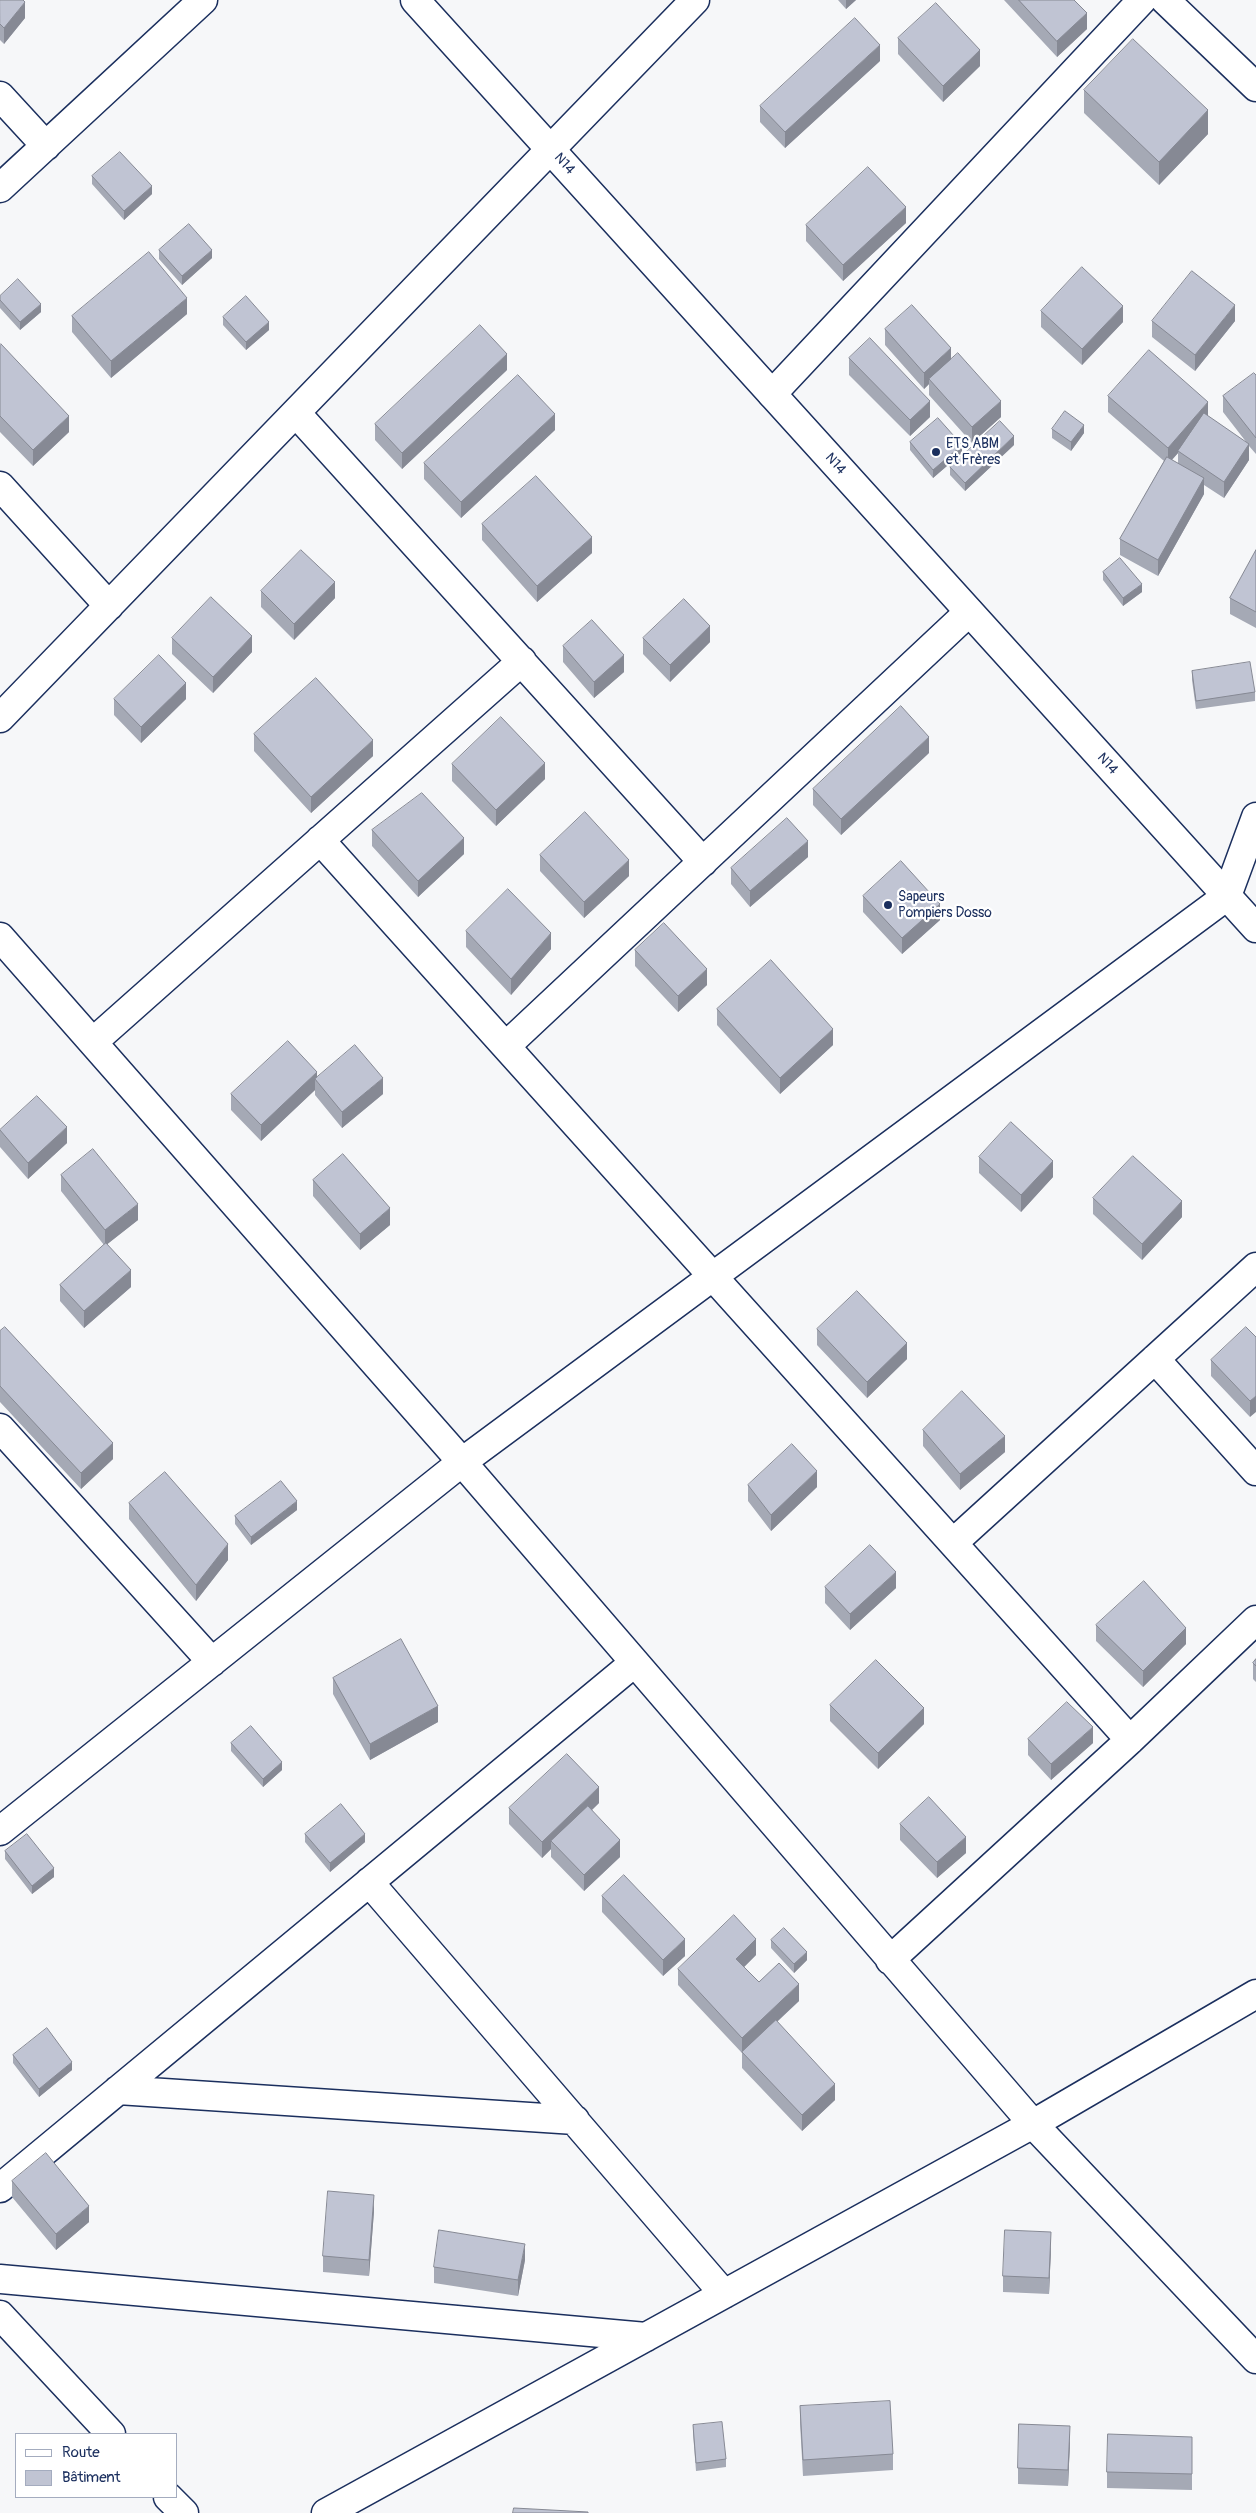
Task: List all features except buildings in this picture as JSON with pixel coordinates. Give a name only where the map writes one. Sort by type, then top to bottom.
[{"type":"street","points":[[0,188],[203,0]]},
{"type":"street","name":"N14","points":[[415,0],[1256,928]]},
{"type":"street","points":[[0,718],[695,0]]},
{"type":"street","points":[[772,394],[1142,0]]},
{"type":"street","points":[[1165,0],[1256,87]]},
{"type":"street","points":[[0,96],[46,146]]},
{"type":"street","points":[[296,412],[703,862]]},
{"type":"street","points":[[0,486],[109,606]]},
{"type":"street","points":[[506,1046],[969,612]]},
{"type":"street","points":[[93,1042],[522,661]]},
{"type":"street","points":[[0,1831],[462,1462],[1227,896],[1256,818]]},
{"type":"street","points":[[320,840],[1130,1740]]},
{"type":"street","points":[[0,937],[462,1462],[1032,2124],[1256,2359]]},
{"type":"street","points":[[953,1543],[1256,1267]]},
{"type":"street","points":[[1155,1359],[1256,1471]]},
{"type":"street","points":[[0,1428],[212,1662]]},
{"type":"street","points":[[890,1960],[1130,1740],[1256,1620]]},
{"type":"street","points":[[0,2188],[634,1663]]},
{"type":"street","points":[[369,1882],[724,2294]]},
{"type":"street","points":[[326,2513],[1032,2124],[1256,1994]]},
{"type":"street","points":[[118,2090],[575,2120]]},
{"type":"street","points":[[0,2279],[646,2337]]},
{"type":"street","points":[[0,2315],[110,2433]]},
{"type":"street","points":[[169,2498],[184,2513]]},
{"type":"place","name":"ETS ABM et Frères","points":[[936,452]]},
{"type":"place","name":"Sapeurs Pompiers Dosso","points":[[888,905]]}]
